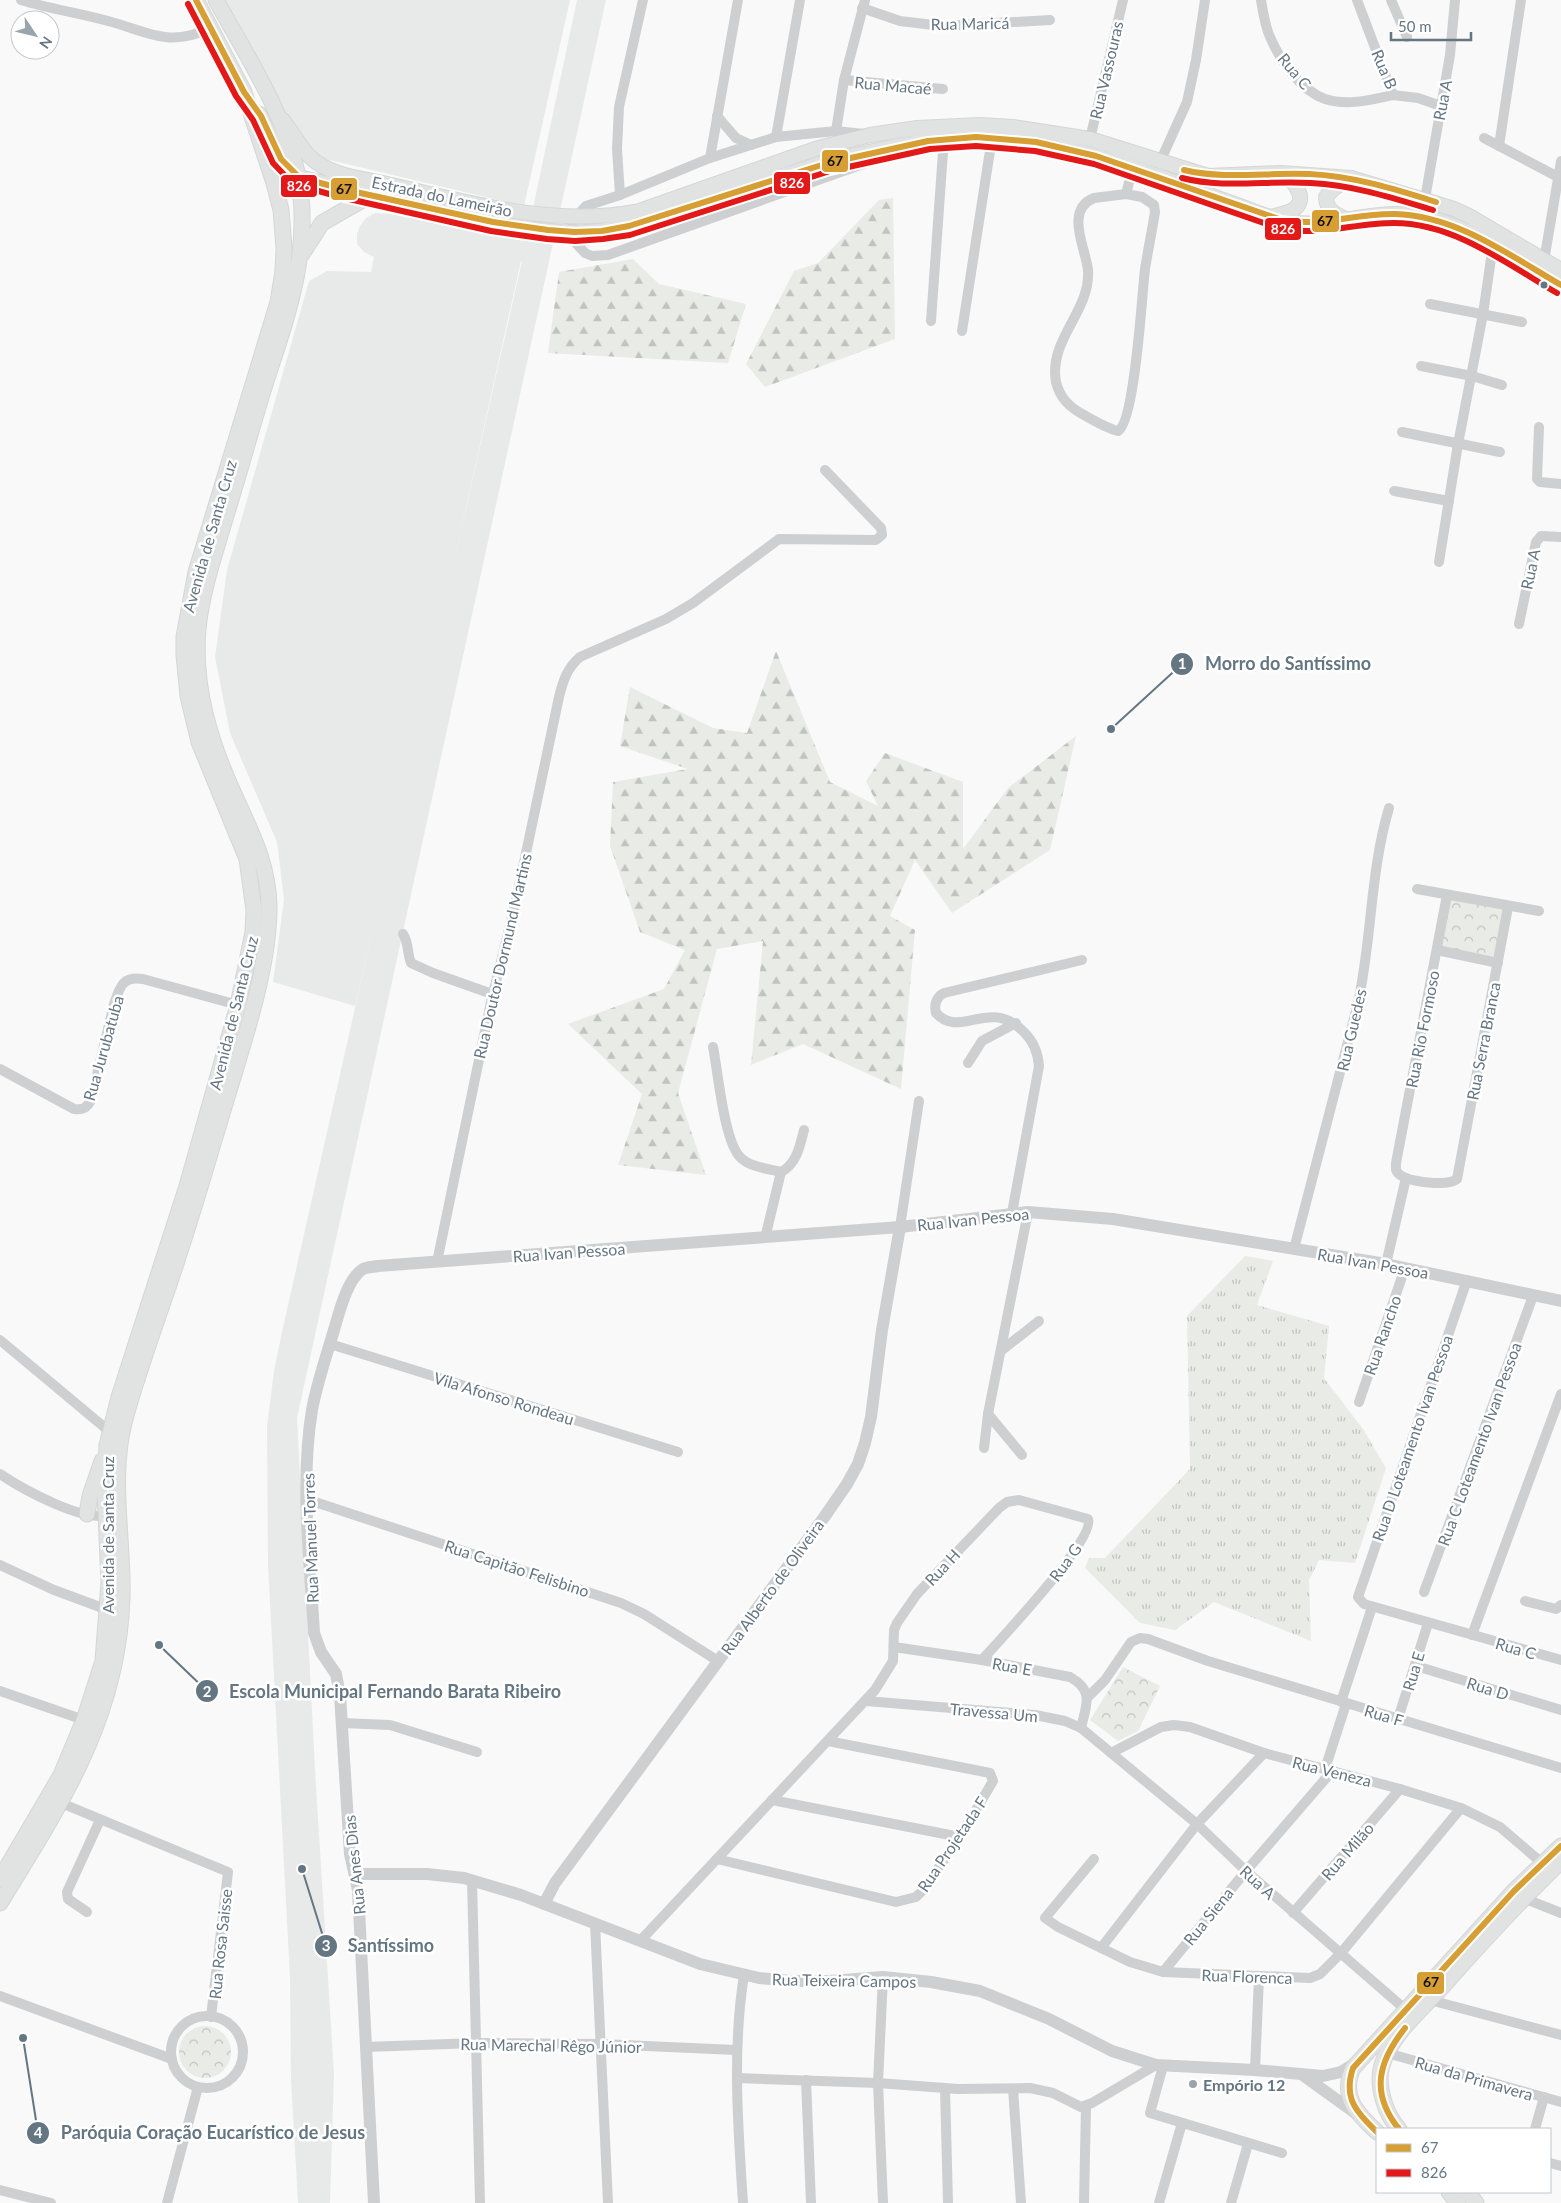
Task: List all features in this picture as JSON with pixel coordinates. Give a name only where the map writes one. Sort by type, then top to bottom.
[{"type":"main road","name":"Avenida de Santa Cruz","points":[[0,1903],[62,1803],[92,1738],[112,1669],[122,1602],[112,1513],[108,1439],[125,1379],[187,1186],[238,1005],[253,932],[252,881],[240,837],[199,742],[188,696],[184,655],[186,620],[196,572],[278,302],[284,271],[284,248],[281,210],[244,92],[196,0]]},
{"type":"main road","points":[[216,0],[277,112]]},
{"type":"main road","points":[[244,92],[261,116],[282,159],[298,177]]},
{"type":"main road","name":"Avenida de Santa Cruz","points":[[0,1879],[61,1775],[84,1720],[103,1661],[108,1610],[112,1513],[124,1424],[183,1242],[242,1044],[267,937],[269,905],[264,864],[249,824],[216,752],[208,726],[198,672],[198,641],[201,607],[208,578],[266,382],[287,320],[300,257],[302,227],[298,177],[277,112]]},
{"type":"main road","name":"Estrada do Lameirão","points":[[277,112],[304,150],[317,161],[378,192],[498,223],[560,232],[625,227],[666,216],[823,163],[896,147],[944,138],[992,138],[1064,148],[1110,159],[1288,222],[1320,224],[1393,214],[1424,217],[1461,228],[1561,285]]},
{"type":"main road","name":"Estrada do Lameirão","points":[[298,177],[378,192],[506,210],[566,217],[612,216],[639,211],[818,148],[870,135],[917,128],[980,125],[1013,127],[1090,139],[1208,176],[1281,173],[1351,178],[1425,199],[1470,216],[1561,270]]},
{"type":"main road","points":[[1270,217],[1290,211],[1296,207],[1299,200],[1300,194],[1297,186],[1281,173]]},
{"type":"main road","points":[[1349,220],[1336,215],[1328,208],[1326,197],[1334,188],[1351,178]]},
{"type":"main road","points":[[300,257],[322,223],[378,192]]},
{"type":"main road","points":[[87,1514],[90,1496],[108,1439]]},
{"type":"main road","points":[[1386,2108],[1376,2115],[1361,2117],[1353,2106],[1348,2092],[1349,2076],[1358,2062],[1542,1862],[1561,1846]]},
{"type":"main road","points":[[1397,2128],[1386,2108],[1382,2091],[1381,2071],[1387,2053],[1402,2032],[1430,2000],[1523,1898],[1561,1861]]},
{"type":"main road","points":[[1358,2062],[1371,2064],[1381,2071]]},
{"type":"main road","name":"Rua Teixeira Campos","points":[[1361,2117],[1376,2131]]},
{"type":"main road","points":[[1450,2193],[1458,2203]]},
{"type":"main road","points":[[1468,2193],[1476,2203]]},
{"type":"street","points":[[21,0],[169,38],[194,36],[211,28]]},
{"type":"street","points":[[620,195],[617,150],[619,107],[643,0]]},
{"type":"street","points":[[710,158],[738,0]]},
{"type":"street","points":[[776,137],[800,0]]},
{"type":"street","name":"Rua Vassouras","points":[[1090,139],[1123,0]]},
{"type":"street","points":[[1160,162],[1186,102],[1196,60],[1205,0]]},
{"type":"street","name":"Rua C","points":[[1261,0],[1269,36],[1276,50],[1302,84],[1313,93],[1326,99],[1350,102],[1375,100],[1393,95]]},
{"type":"street","name":"Rua B","points":[[1357,0],[1393,95],[1418,98],[1441,106]]},
{"type":"street","points":[[1391,0],[1407,37]]},
{"type":"street","name":"Rua A","points":[[1425,199],[1450,55],[1455,0]]},
{"type":"street","points":[[1499,146],[1521,0]]},
{"type":"street","points":[[836,131],[844,80],[863,4]]},
{"type":"street","name":"Rua Maricá","points":[[863,4],[900,21],[942,26],[1050,20]]},
{"type":"street","name":"Rua Macaé","points":[[844,80],[943,89]]},
{"type":"street","points":[[717,116],[736,138],[751,145]]},
{"type":"street","name":"Estrada do Lameirão","points":[[870,135],[836,131],[776,137],[710,158],[620,195],[586,206],[573,220],[571,234],[577,246],[585,253],[592,256],[608,255],[864,164],[896,147]]},
{"type":"street","points":[[932,321],[944,138]]},
{"type":"street","points":[[962,331],[992,138]]},
{"type":"street","points":[[1484,138],[1558,177]]},
{"type":"street","points":[[1544,261],[1561,161]]},
{"type":"street","points":[[1126,194],[1133,167]]},
{"type":"street","points":[[1126,194],[1146,199],[1154,205],[1155,212],[1145,269],[1140,326],[1129,408],[1124,426],[1118,431],[1077,412],[1065,403],[1058,389],[1054,364],[1059,349],[1078,310],[1088,280],[1088,270],[1078,228],[1082,209],[1089,200],[1094,198],[1126,194]]},
{"type":"street","points":[[1439,562],[1458,444],[1483,314],[1493,245]]},
{"type":"street","points":[[1430,304],[1522,322]]},
{"type":"street","points":[[1421,366],[1472,376],[1502,385]]},
{"type":"street","points":[[1539,427],[1537,479],[1540,482],[1561,484]]},
{"type":"street","points":[[1402,432],[1500,452]]},
{"type":"street","name":"Rua Doutor Dormund Martins","points":[[437,1262],[492,994],[514,905],[563,681],[572,664],[580,657],[666,619],[693,603],[779,539],[876,540],[880,538],[882,535],[881,528],[825,470]]},
{"type":"street","points":[[1394,491],[1450,501]]},
{"type":"street","name":"Rua A","points":[[1519,624],[1536,542],[1541,536],[1561,537]]},
{"type":"street","name":"Rua Guedes","points":[[1294,1249],[1364,979],[1381,836],[1390,808]]},
{"type":"street","points":[[1417,889],[1508,907],[1539,911]]},
{"type":"street","name":"Rua Rio Formoso","points":[[1406,1178],[1395,1170],[1396,1163],[1447,895]]},
{"type":"street","name":"Rua Serra Branca","points":[[1406,1178],[1444,1184],[1454,1182],[1458,1174],[1508,907]]},
{"type":"street","points":[[403,934],[407,940],[408,956],[411,963],[492,994]]},
{"type":"street","points":[[1438,950],[1498,963]]},
{"type":"street","points":[[1012,1213],[1038,1066],[1038,1055],[1034,1046],[1016,1023],[1009,1019],[993,1017],[952,1023],[943,1020],[936,1013],[936,1003],[940,995],[944,993],[1082,960]]},
{"type":"street","name":"Rua Jurubatuba","points":[[0,1069],[80,1110],[85,1108],[91,1100],[114,1004],[118,992],[126,980],[132,977],[142,979],[238,1005]]},
{"type":"street","points":[[968,1063],[982,1041],[1016,1023]]},
{"type":"street","points":[[714,1047],[728,1131],[734,1149],[745,1162],[781,1172]]},
{"type":"street","points":[[900,1227],[919,1102]]},
{"type":"street","points":[[765,1238],[781,1172],[794,1160],[804,1130]]},
{"type":"street","points":[[1386,1264],[1406,1178]]},
{"type":"street","points":[[984,1448],[988,1414],[1028,1212]]},
{"type":"street","name":"Rua Ivan Pessoa","points":[[378,1266],[900,1227],[1028,1212],[1113,1219],[1386,1264],[1561,1301]]},
{"type":"street","name":"Rua Alberto de Oliveira","points":[[544,1904],[555,1883],[825,1516],[858,1464],[871,1418],[882,1330],[900,1227]]},
{"type":"street","name":"Rua Manuel Torres","points":[[320,1652],[314,1633],[306,1499],[312,1412],[330,1344],[350,1286],[364,1269],[378,1266]]},
{"type":"street","name":"Rua Rancho","points":[[1359,1402],[1405,1268]]},
{"type":"street","name":"Rua D Loteamento Ivan Pessoa","points":[[1372,1607],[1364,1604],[1358,1597],[1467,1280]]},
{"type":"street","name":"Rua C Loteamento Ivan Pessoa","points":[[1424,1592],[1533,1296]]},
{"type":"street","points":[[1002,1350],[1040,1321]]},
{"type":"street","points":[[0,1340],[108,1439]]},
{"type":"street","name":"Vila Afonso Rondeau","points":[[330,1344],[678,1452]]},
{"type":"street","points":[[1329,1769],[1344,1703],[1372,1607],[1472,1635],[1561,1394]]},
{"type":"street","points":[[988,1414],[1022,1454]]},
{"type":"street","points":[[0,1474],[26,1490],[62,1506],[87,1514],[112,1513]]},
{"type":"street","name":"Rua Capitão Felisbino","points":[[306,1499],[621,1603],[644,1614],[718,1661]]},
{"type":"street","name":"Rua H","points":[[641,1940],[866,1701],[893,1661],[894,1630],[917,1594],[982,1524],[999,1508],[1013,1500]]},
{"type":"street","name":"Rua G","points":[[982,1660],[1074,1553],[1089,1524],[1088,1520],[1077,1515],[1013,1500]]},
{"type":"street","points":[[0,1565],[54,1590],[108,1610]]},
{"type":"street","points":[[1525,1601],[1556,1609],[1561,1605]]},
{"type":"street","name":"Rua E","points":[[1398,1719],[1428,1623]]},
{"type":"street","name":"Rua C","points":[[1472,1635],[1561,1660]]},
{"type":"street","name":"Rua F","points":[[1087,1698],[1105,1680],[1131,1642],[1140,1638],[1168,1645],[1208,1661],[1344,1703],[1561,1768]]},
{"type":"street","name":"Rua E","points":[[894,1647],[982,1660],[1070,1677],[1083,1686],[1087,1698]]},
{"type":"street","name":"Rua Anes Dias","points":[[320,1652],[336,1674],[340,1695],[350,1854],[358,1890],[374,2203]]},
{"type":"street","name":"Rua D","points":[[1416,1666],[1561,1710]]},
{"type":"street","points":[[0,1690],[84,1720]]},
{"type":"street","points":[[1080,1728],[1087,1698]]},
{"type":"street","name":"Travessa Um","points":[[866,1701],[1035,1715],[1065,1721],[1080,1728],[1111,1753]]},
{"type":"street","points":[[342,1723],[390,1725],[477,1752]]},
{"type":"street","name":"Rua Veneza","points":[[1111,1753],[1150,1732],[1174,1725],[1190,1727],[1264,1754],[1329,1769],[1461,1808],[1500,1827],[1542,1862]]},
{"type":"street","name":"Rua Projetada F","points":[[717,1859],[896,1902],[916,1897],[923,1890],[960,1837],[993,1781],[990,1773],[828,1741]]},
{"type":"street","name":"Rua A","points":[[1111,1753],[1197,1824],[1246,1871],[1406,2010]]},
{"type":"street","points":[[1101,1948],[1197,1824],[1264,1754]]},
{"type":"street","name":"Rua Siena","points":[[1162,1972],[1329,1769]]},
{"type":"street","name":"Rua Milão","points":[[1293,1912],[1400,1789]]},
{"type":"street","points":[[772,1800],[960,1837]]},
{"type":"street","points":[[62,1803],[100,1820],[67,1892],[68,1899],[87,1912]]},
{"type":"street","name":"Rua Florenca","points":[[1094,1859],[1045,1918],[1058,1927],[1130,1962],[1162,1972],[1310,1978],[1320,1974],[1341,1953],[1461,1808]]},
{"type":"street","name":"Rua Rosa Saisse","points":[[100,1820],[228,1872],[211,2017]]},
{"type":"street","name":"Rua Teixeira Campos","points":[[355,1874],[427,1874],[472,1880],[544,1904],[700,1964],[744,1975],[791,1981],[829,1981],[883,1977],[931,1982],[980,1991],[1049,2019],[1112,2051],[1160,2066],[1255,2070],[1304,2076],[1331,2075],[1341,2072],[1358,2062]]},
{"type":"street","points":[[472,1880],[480,2203]]},
{"type":"street","points":[[1523,1898],[1561,1914]]},
{"type":"street","points":[[595,1923],[608,2203]]},
{"type":"street","points":[[743,2203],[738,2136],[736,2050],[744,1975]]},
{"type":"street","points":[[883,1977],[878,2083],[883,2203]]},
{"type":"street","points":[[1255,2070],[1259,1977]]},
{"type":"street","points":[[0,1996],[172,2059]]},
{"type":"street","points":[[1430,2000],[1561,2035]]},
{"type":"street","points":[[203,2016],[211,2017],[226,2021],[234,2028],[241,2038],[243,2049],[242,2061],[238,2071],[230,2080],[215,2087],[198,2087],[181,2077],[172,2059],[171,2048],[175,2036],[182,2026],[203,2016]]},
{"type":"street","name":"Rua Marechal Rêgo Júnior","points":[[366,2047],[476,2043],[601,2044],[736,2050]]},
{"type":"street","name":"Rua da Primavera","points":[[1387,2053],[1561,2102]]},
{"type":"street","points":[[738,2078],[878,2083],[945,2088],[1042,2089],[1076,2106],[1086,2106],[1160,2066]]},
{"type":"street","points":[[1160,2066],[1150,2113],[1282,2153]]},
{"type":"street","name":"Rua Teixeira Campos","points":[[1304,2076],[1361,2117]]},
{"type":"street","points":[[806,2080],[811,2203]]},
{"type":"street","points":[[167,2203],[198,2087]]},
{"type":"street","points":[[945,2088],[948,2203]]},
{"type":"street","points":[[1014,2089],[1020,2203]]},
{"type":"street","points":[[1535,2128],[1544,2097]]},
{"type":"street","points":[[1084,2203],[1086,2106]]},
{"type":"street","points":[[1159,2203],[1182,2123]]},
{"type":"street","points":[[1231,2203],[1248,2144]]},
{"type":"street","points":[[0,2190],[51,2203]]},
{"type":"shaded area","points":[[225,0],[570,0],[524,206],[317,157],[295,133]]},
{"type":"shaded area","points":[[577,0],[606,0],[297,1418],[315,1770],[334,2074],[330,2203],[298,2203],[291,2079],[290,1977],[268,1564],[267,1427],[274,1371],[282,1332],[375,919],[355,1006],[273,982],[284,899],[277,842],[230,733],[215,657],[227,570],[309,281],[327,271],[371,272],[374,257],[364,252],[357,244],[357,234],[366,218],[375,213],[390,214],[526,241]],"holes":[[[521,261],[522,261],[450,579]]]},
{"type":"green space","points":[[893,198],[895,339],[765,387],[746,364],[794,271],[818,263],[879,200]]},
{"type":"green space","points":[[633,259],[659,284],[746,304],[728,363],[548,353],[559,272]]},
{"type":"green space","points":[[776,651],[830,782],[878,806],[866,781],[885,753],[963,782],[963,849],[1008,788],[1076,736],[1050,850],[952,913],[915,860],[890,916],[915,930],[901,1089],[803,1044],[751,1065],[763,941],[717,949],[678,1093],[706,1175],[618,1165],[642,1094],[568,1024],[664,989],[685,950],[640,932],[610,846],[613,782],[688,769],[620,746],[630,687],[713,728],[747,733]]},
{"type":"green space","points":[[1447,895],[1508,907],[1498,963],[1438,950]]},
{"type":"green space","points":[[1245,1256],[1273,1261],[1257,1305],[1329,1326],[1324,1378],[1363,1429],[1386,1468],[1355,1563],[1319,1560],[1309,1580],[1311,1641],[1214,1602],[1175,1630],[1140,1623],[1085,1568],[1089,1558],[1105,1558],[1190,1469],[1187,1316]]},
{"type":"green space","points":[[1123,1667],[1160,1686],[1138,1731],[1118,1741],[1090,1720]]},
{"type":"green space","points":[[205,2026],[215,2028],[223,2034],[229,2042],[231,2052],[229,2062],[223,2070],[215,2076],[205,2078],[195,2076],[187,2070],[181,2062],[179,2052],[181,2042],[187,2034],[195,2028]]},
{"type":"transit line","name":"67","points":[[196,0],[244,92],[261,116],[281,159],[299,177],[342,189],[493,222],[548,230],[602,231],[629,226],[828,163],[928,141],[976,137],[1036,142],[1096,156],[1282,220],[1312,222],[1381,214],[1418,216],[1461,229],[1482,239],[1561,285]]},
{"type":"transit line","name":"826","points":[[188,4],[236,96],[253,120],[273,163],[293,184],[340,197],[491,231],[575,241],[630,235],[830,171],[930,149],[976,146],[1035,151],[1094,164],[1281,229],[1310,231],[1394,223],[1438,230],[1479,247],[1557,293]]},
{"type":"transit line","name":"67","points":[[1184,170],[1215,175],[1309,174],[1342,177],[1405,192],[1436,202]]},
{"type":"transit line","name":"826","points":[[1182,178],[1230,184],[1295,182],[1327,184],[1373,193],[1433,210]]},
{"type":"transit line","name":"67","points":[[1376,2131],[1353,2104],[1350,2088],[1353,2068],[1514,1891],[1561,1846]]},
{"type":"transit line","name":"67","points":[[1398,2128],[1384,2103],[1381,2078],[1389,2053],[1405,2028]]},
{"type":"place","name":"Morro do Santíssimo","points":[[1111,729]]},
{"type":"place","name":"Escola Municipal Fernando Barata Ribeiro","points":[[159,1645]]},
{"type":"place","name":"Santíssimo","points":[[302,1869]]},
{"type":"place","name":"Paróquia Coração Eucarístico de Jesus","points":[[23,2038]]},
{"type":"place","name":"Empório 12","points":[[1193,2084]]}]
